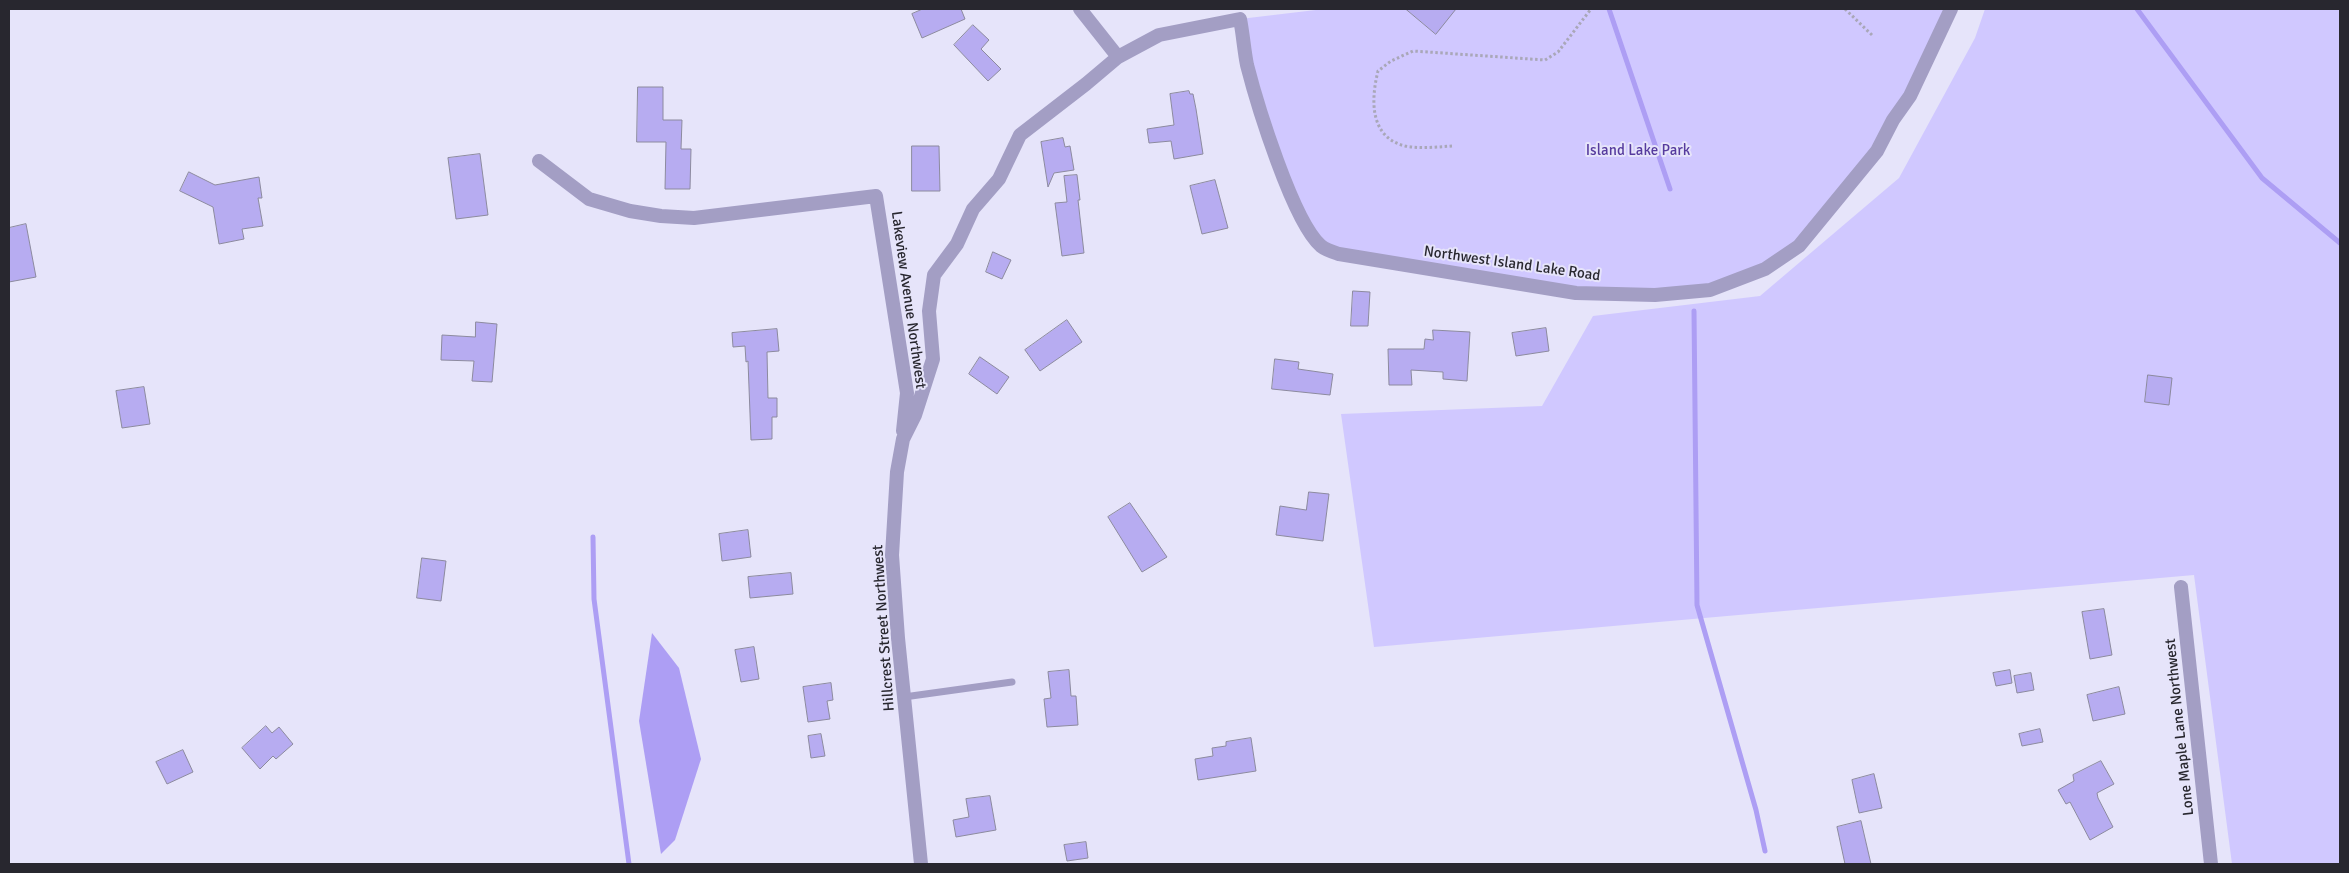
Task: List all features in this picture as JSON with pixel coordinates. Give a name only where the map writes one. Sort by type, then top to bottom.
[{"type":"street","points":[[1080,9],[1118,57]]},
{"type":"street","name":"Northwest Island Lake Road","points":[[1245,14],[1247,64],[1260,108],[1292,198],[1306,225],[1322,247],[1338,254],[1576,293],[1656,296],[1710,290],[1765,269],[1799,246],[1877,151],[1893,120],[1910,96],[1951,9]]},
{"type":"street","name":"Hillcrest Street Northwest","points":[[921,864],[892,555],[897,472],[902,439],[914,415],[933,360],[929,311],[934,274],[957,244],[973,209],[999,179],[1020,135],[1118,57],[1159,35],[1245,14]]},
{"type":"street","name":"Lakeview Avenue Northwest","points":[[539,161],[589,199],[630,211],[661,216],[694,218],[876,196],[907,393],[902,439]]},
{"type":"street","name":"Lone Maple Lane Northwest","points":[[2181,587],[2211,864]]},
{"type":"lane","points":[[904,696],[1012,682]]},
{"type":"path","points":[[1452,146],[1425,148],[1411,146],[1388,138],[1376,121],[1372,98],[1378,71],[1391,61],[1413,51],[1545,60],[1558,52],[1591,9]]},
{"type":"path","points":[[1844,9],[1873,36]]},
{"type":"green space","name":"Island Lake Park","points":[[1324,9],[1951,9],[1910,96],[1799,246],[1710,290],[1576,293],[1322,247],[1292,198],[1240,19]]},
{"type":"green space","points":[[1985,9],[2340,9],[2340,864],[2232,864],[2194,575],[1374,647],[1341,414],[1542,406],[1593,316],[1760,296],[1899,178],[1975,38]]},
{"type":"shaded area","points":[[652,633],[679,668],[701,759],[675,840],[661,854],[639,721]]},
{"type":"building","points":[[923,9],[961,9],[965,19],[922,38],[912,14]]},
{"type":"building","points":[[1406,9],[1456,9],[1436,34]]},
{"type":"building","points":[[973,25],[989,40],[981,49],[1001,69],[988,81],[954,45]]},
{"type":"building","points":[[638,87],[663,87],[663,120],[682,120],[681,149],[691,149],[690,189],[665,189],[666,142],[637,142]]},
{"type":"building","points":[[1189,91],[1190,94],[1193,94],[1203,154],[1174,159],[1171,141],[1149,143],[1147,129],[1174,125],[1170,94]]},
{"type":"building","points":[[1063,138],[1065,147],[1070,146],[1074,170],[1054,173],[1048,187],[1041,142]]},
{"type":"building","points":[[912,146],[939,146],[940,191],[912,191]]},
{"type":"building","points":[[480,154],[488,215],[456,219],[448,158]]},
{"type":"building","points":[[189,172],[215,185],[259,177],[262,198],[258,198],[263,226],[242,229],[244,239],[219,244],[213,207],[180,191]]},
{"type":"building","points":[[1077,175],[1084,253],[1062,256],[1055,203],[1067,202],[1064,176]]},
{"type":"building","points":[[1215,180],[1228,228],[1202,234],[1190,186]]},
{"type":"building","points":[[26,224],[36,277],[9,282],[9,228]]},
{"type":"building","points":[[993,252],[1011,260],[1002,279],[986,272]]},
{"type":"building","points":[[1353,291],[1370,292],[1368,326],[1351,326]]},
{"type":"building","points":[[1067,320],[1082,342],[1040,371],[1025,350]]},
{"type":"building","points":[[476,322],[497,324],[492,382],[472,381],[474,361],[441,360],[442,335],[475,337]]},
{"type":"building","points":[[1546,328],[1549,351],[1516,356],[1512,333]]},
{"type":"building","points":[[777,329],[779,351],[767,352],[768,398],[777,398],[777,417],[772,417],[772,439],[751,440],[748,361],[746,362],[745,346],[733,347],[732,333]]},
{"type":"building","points":[[1433,330],[1470,332],[1467,381],[1443,379],[1443,372],[1411,370],[1412,385],[1389,385],[1388,349],[1424,349],[1425,339],[1433,340]]},
{"type":"building","points":[[980,357],[1009,377],[997,394],[969,374]]},
{"type":"building","points":[[1275,359],[1299,362],[1298,369],[1333,374],[1330,395],[1272,389]]},
{"type":"building","points":[[2148,375],[2172,378],[2169,405],[2145,402]]},
{"type":"building","points":[[144,387],[150,424],[122,428],[116,391]]},
{"type":"building","points":[[1309,492],[1329,494],[1323,541],[1276,535],[1280,506],[1306,510]]},
{"type":"building","points":[[1130,503],[1167,557],[1142,572],[1108,517]]},
{"type":"building","points":[[748,530],[751,557],[722,561],[719,534]]},
{"type":"building","points":[[422,558],[446,561],[441,601],[417,598]]},
{"type":"building","points":[[791,573],[793,594],[750,598],[748,577]]},
{"type":"building","points":[[2104,609],[2112,655],[2090,659],[2082,612]]},
{"type":"building","points":[[754,647],[759,679],[741,682],[735,650]]},
{"type":"building","points":[[1069,670],[1071,696],[1076,696],[1078,725],[1047,727],[1044,699],[1051,698],[1048,672]]},
{"type":"building","points":[[2010,670],[2012,683],[1996,686],[1993,673]]},
{"type":"building","points":[[2031,673],[2034,690],[2017,693],[2014,676]]},
{"type":"building","points":[[831,683],[833,700],[827,701],[830,719],[808,722],[803,687]]},
{"type":"building","points":[[2119,687],[2125,714],[2093,721],[2087,695]]},
{"type":"building","points":[[266,726],[272,733],[279,727],[293,744],[276,759],[273,756],[260,769],[242,748]]},
{"type":"building","points":[[2040,729],[2043,742],[2022,746],[2019,734]]},
{"type":"building","points":[[821,734],[825,756],[811,758],[808,736]]},
{"type":"building","points":[[1251,738],[1256,771],[1198,780],[1195,759],[1213,756],[1212,748],[1226,746],[1226,742]]},
{"type":"building","points":[[183,750],[193,772],[167,784],[156,762]]},
{"type":"building","points":[[2101,761],[2114,784],[2097,793],[2113,827],[2090,840],[2070,802],[2066,804],[2058,790],[2074,781],[2073,775]]},
{"type":"building","points":[[1874,774],[1882,808],[1859,813],[1852,780]]},
{"type":"building","points":[[990,796],[996,830],[956,837],[953,820],[969,817],[966,799]]},
{"type":"building","points":[[1861,821],[1871,864],[1845,864],[1837,827]]},
{"type":"building","points":[[1086,842],[1088,858],[1067,861],[1064,845]]},
{"type":"waterway","points":[[1609,9],[1670,189]]},
{"type":"waterway","points":[[2137,9],[2262,178],[2340,243]]},
{"type":"waterway","points":[[1694,311],[1697,605],[1756,810],[1765,851]]},
{"type":"waterway","points":[[593,537],[594,599],[629,864]]}]
